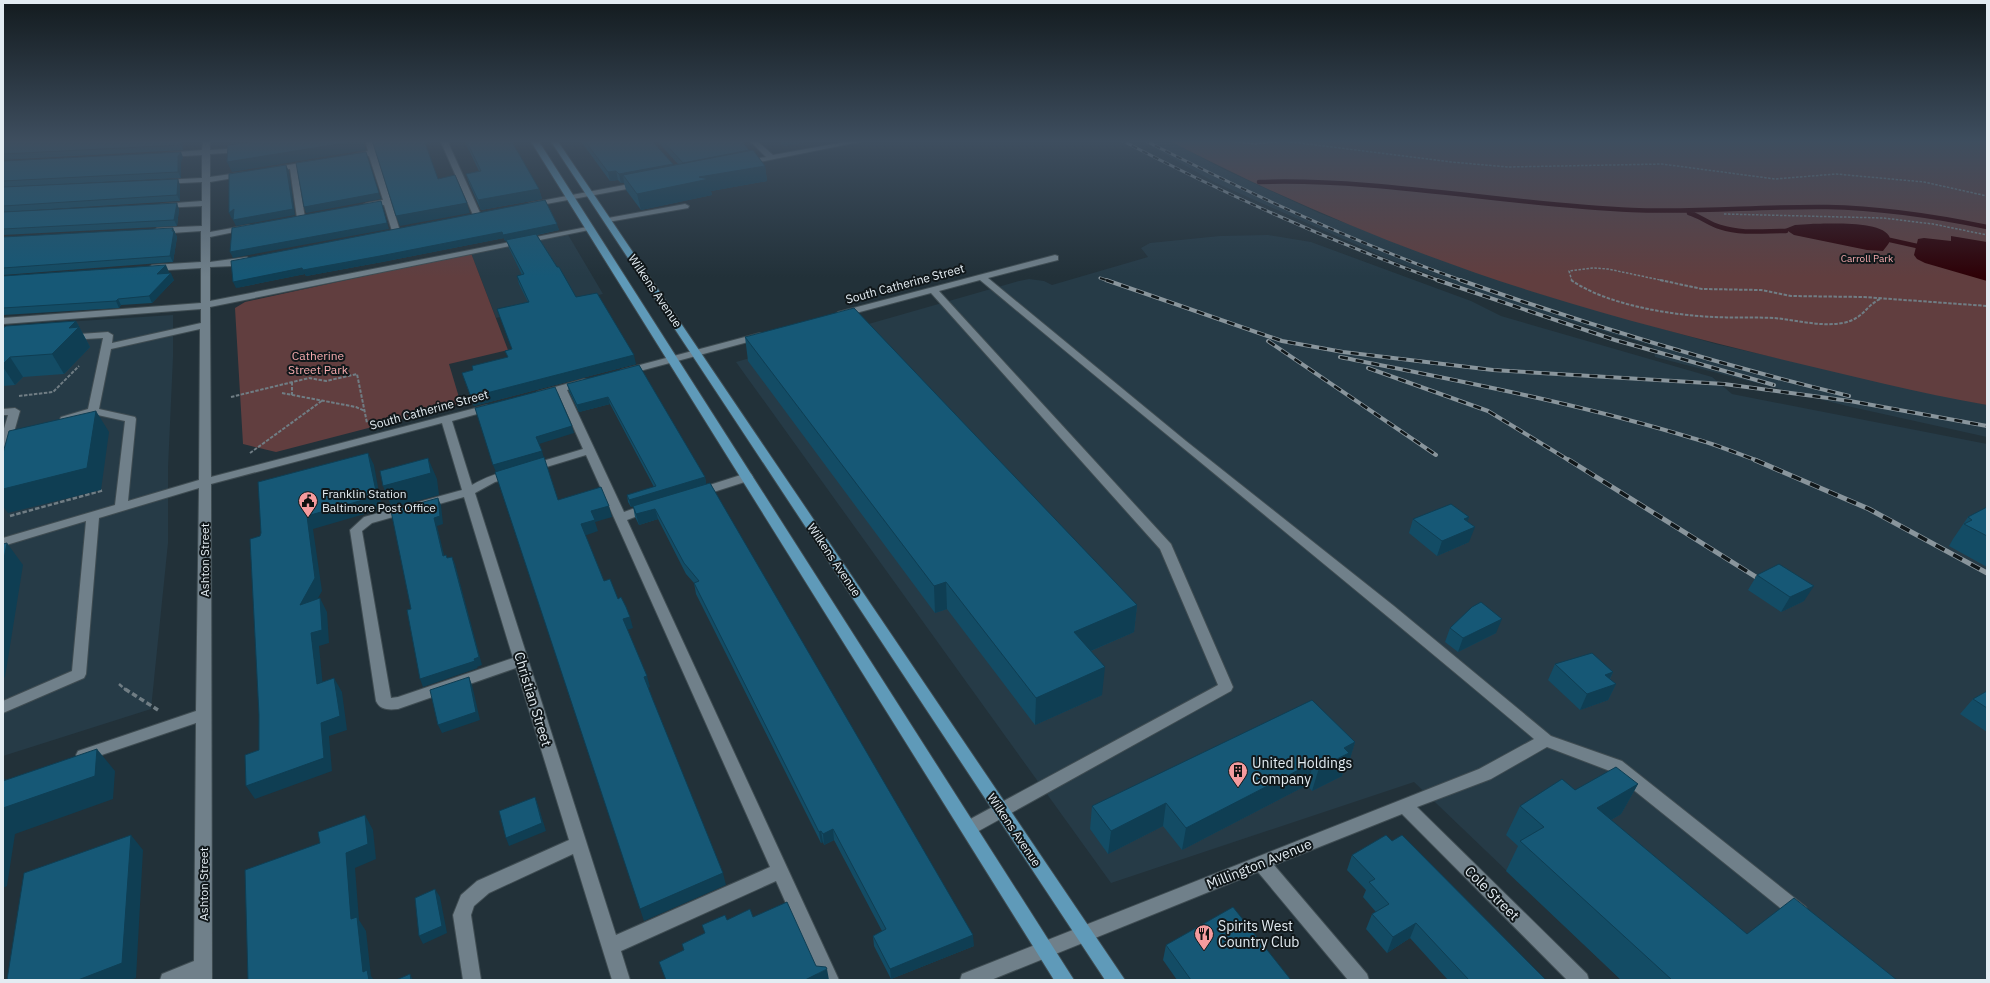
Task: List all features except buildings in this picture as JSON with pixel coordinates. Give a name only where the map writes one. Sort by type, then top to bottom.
[{"type":"main road","name":"Wilkens Avenue","points":[[563,186],[1066,980]]},
{"type":"main road","name":"Wilkens Avenue","points":[[585,186],[1116,980]]},
{"type":"street","name":"Ashton Street","points":[[203,973],[206,186]]},
{"type":"street","points":[[296,186],[301,218]]},
{"type":"street","points":[[382,186],[396,231]]},
{"type":"street","points":[[464,186],[477,215]]},
{"type":"street","points":[[520,207],[627,186]]},
{"type":"street","points":[[361,206],[387,202]]},
{"type":"street","points":[[153,206],[206,203]]},
{"type":"street","points":[[608,220],[685,206]]},
{"type":"street","points":[[152,231],[206,232],[262,225]]},
{"type":"street","points":[[3,321],[176,309],[206,305],[589,228]]},
{"type":"street","points":[[142,269],[234,263],[257,258]]},
{"type":"street","name":"South Catherine Street","points":[[834,316],[1055,258]]},
{"type":"street","points":[[981,277],[1182,443],[1389,609],[1546,740],[1616,766],[1810,921]]},
{"type":"street","points":[[933,290],[1166,547],[1226,687],[969,828]]},
{"type":"street","points":[[106,348],[206,325]]},
{"type":"street","points":[[612,375],[773,332]]},
{"type":"street","points":[[55,338],[108,335],[93,411]]},
{"type":"street","points":[[530,396],[597,379]]},
{"type":"street","points":[[561,388],[588,451],[620,518],[830,980]]},
{"type":"street","name":"South Catherine Street","points":[[3,542],[205,482],[500,405]]},
{"type":"street","points":[[3,412],[15,411],[3,450]]},
{"type":"street","points":[[58,421],[93,411],[131,419],[121,507]]},
{"type":"street","name":"Christian Street","points":[[446,419],[621,980]]},
{"type":"street","points":[[8,434],[22,430]]},
{"type":"street","points":[[521,661],[398,703],[389,704],[383,701],[356,530],[368,520],[469,492],[491,479],[588,451]]},
{"type":"street","points":[[690,495],[747,477]]},
{"type":"street","points":[[620,518],[660,504]]},
{"type":"street","points":[[3,707],[79,674],[93,515]]},
{"type":"street","points":[[68,760],[204,714]]},
{"type":"street","name":"Millington Avenue","points":[[969,980],[1486,774],[1546,740]]},
{"type":"street","name":"Cole Street","points":[[1404,806],[1580,980]]},
{"type":"street","points":[[472,980],[462,915],[467,901],[482,887],[578,844]]},
{"type":"street","points":[[1261,863],[1360,980]]},
{"type":"street","points":[[610,946],[780,871]]},
{"type":"street","points":[[169,980],[203,973]]},
{"type":"path","points":[[1941,186],[1987,196]]},
{"type":"path","points":[[1724,214],[1883,218],[1933,224],[1987,235]]},
{"type":"path","points":[[1880,299],[1870,304],[1869,309],[1864,316],[1834,324],[1774,318],[1703,316],[1657,309],[1604,297],[1574,284],[1569,279],[1568,274],[1569,271],[1578,268],[1593,268],[1626,272],[1702,289],[1761,290],[1801,297],[1880,299],[1987,306]]},
{"type":"path","points":[[18,396],[53,392],[79,366]]},
{"type":"path","points":[[231,397],[312,377],[326,381],[357,374],[368,430]]},
{"type":"path","points":[[292,382],[292,394]]},
{"type":"path","points":[[282,393],[356,407],[364,412]]},
{"type":"path","points":[[247,454],[323,400]]},
{"type":"path","points":[[10,516],[107,490]]},
{"type":"path","points":[[119,684],[125,691],[143,699],[163,714]]},
{"type":"shaded area","points":[[1223,186],[1260,186],[1319,213],[1447,262],[1541,294],[1716,344],[1987,405],[1987,437],[1847,406],[1655,357],[1653,346],[1502,301],[1386,258]]},
{"type":"shaded area","points":[[1854,224],[1877,228],[1885,232],[1890,238],[1890,241],[1883,251],[1867,250],[1794,235],[1785,229],[1795,225]]},
{"type":"shaded area","points":[[567,233],[603,294],[496,318],[471,253]]},
{"type":"shaded area","points":[[1268,235],[1311,242],[1471,301],[1501,316],[1712,377],[1732,394],[1987,444],[1987,980],[1621,980],[1414,782],[1111,883],[736,362],[1019,281],[1029,279],[1044,281],[1052,285],[1148,257],[1141,248],[1150,243],[1220,236]]},
{"type":"shaded area","points":[[1951,236],[1987,242],[1987,281],[1925,263],[1917,259],[1914,255],[1918,239],[1924,238],[1951,241]]},
{"type":"shaded area","points":[[173,315],[173,357],[168,468],[168,543],[151,709],[3,756],[3,326]]},
{"type":"green space","name":"Carroll Park","points":[[1260,186],[1987,186],[1987,405],[1885,384],[1631,321],[1540,294],[1445,262],[1397,244]]},
{"type":"green space","name":"Catherine Street Park","points":[[471,253],[508,350],[449,364],[461,404],[276,452],[243,444],[235,308],[245,302]]},
{"type":"waterway","points":[[1375,186],[1539,203],[1632,210],[1681,211],[1803,207],[1867,209],[1907,213],[1987,227]]},
{"type":"waterway","points":[[1689,213],[1716,226],[1736,231],[1786,231]]},
{"type":"waterway","points":[[1890,240],[1917,246]]},
{"type":"railway","points":[[1213,186],[1278,216],[1358,250],[1440,281]]},
{"type":"railway","points":[[1236,186],[1301,216],[1381,250],[1463,281]]},
{"type":"railway","points":[[1100,278],[1106,280]]},
{"type":"railway","points":[[1106,280],[1282,341],[1343,352],[1493,370],[1724,384],[1850,401],[1987,426]]},
{"type":"railway","points":[[1437,280],[1615,340],[1774,385]]},
{"type":"railway","points":[[1460,280],[1556,313],[1653,343],[1751,371],[1849,396]]},
{"type":"railway","points":[[1268,341],[1436,455]]},
{"type":"railway","points":[[1340,357],[1561,403],[1649,425],[1701,440],[1758,461]]},
{"type":"railway","points":[[1368,368],[1488,411],[1570,461]]},
{"type":"railway","points":[[1569,460],[1756,577]]},
{"type":"railway","points":[[1755,460],[1869,509],[1987,573]]},
{"type":"place","name":"Franklin Station Baltimore Post Office","points":[[308,518]]},
{"type":"place","name":"United Holdings Company","points":[[1238,788]]},
{"type":"place","name":"Spirits West Country Club","points":[[1204,951]]}]
